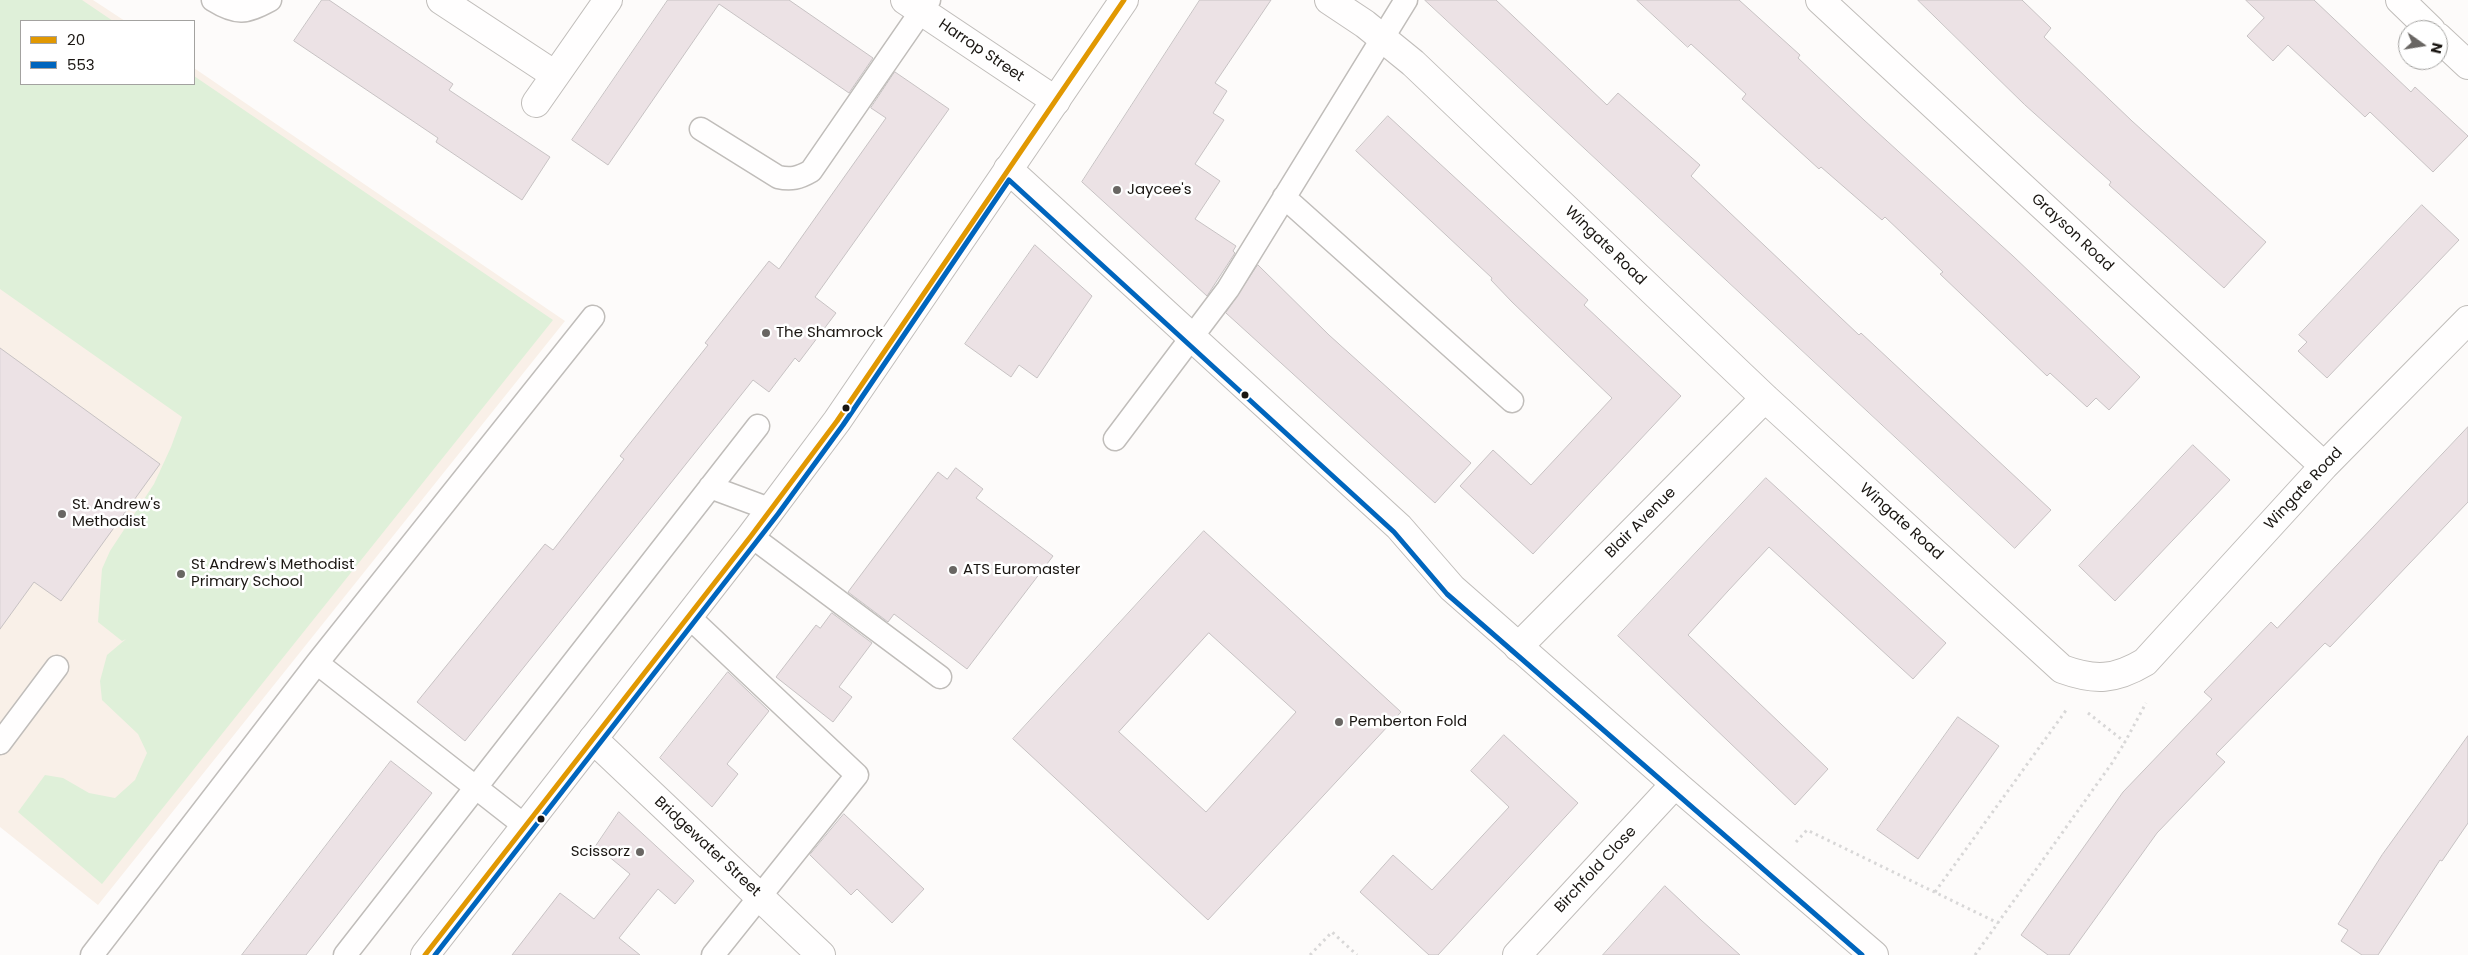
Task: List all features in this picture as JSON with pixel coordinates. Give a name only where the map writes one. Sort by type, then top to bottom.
[{"type":"street","points":[[441,0],[555,75]]},
{"type":"street","points":[[536,103],[608,0]]},
{"type":"street","points":[[424,955],[772,510],[842,413],[1124,0]]},
{"type":"street","name":"Wingate Road","points":[[1329,0],[1413,63],[1765,398],[2062,669],[2078,675],[2113,678],[2145,662],[2324,466],[2468,320]]},
{"type":"street","name":"Grayson Road","points":[[1820,0],[2324,466]]},
{"type":"street","points":[[2400,0],[2421,20]]},
{"type":"street","name":"Harrop Street","points":[[919,4],[1056,101]]},
{"type":"street","points":[[2448,46],[2468,65]]},
{"type":"street","points":[[1008,169],[1399,527],[1452,588],[1675,784],[1874,955]]},
{"type":"street","name":"Blair Avenue","points":[[1518,647],[1765,398]]},
{"type":"street","name":"Bridgewater Street","points":[[593,739],[821,955]]},
{"type":"street","name":"Birchfold Close","points":[[1517,955],[1675,784]]},
{"type":"lane","points":[[213,0],[226,8],[240,12],[255,8],[270,0]]},
{"type":"lane","points":[[1115,439],[1228,289],[1406,0]]},
{"type":"lane","points":[[701,129],[778,177],[789,179],[801,177],[810,171],[919,4]]},
{"type":"lane","points":[[1284,197],[1512,401]]},
{"type":"lane","points":[[92,955],[317,663],[593,318]]},
{"type":"lane","points":[[345,955],[758,426]]},
{"type":"lane","points":[[710,487],[772,510]]},
{"type":"lane","points":[[751,536],[940,677]]},
{"type":"lane","points":[[688,616],[857,775],[713,955]]},
{"type":"lane","points":[[317,663],[525,826]]},
{"type":"lane","points":[[0,742],[57,667]]},
{"type":"path","points":[[1934,892],[2068,707]]},
{"type":"path","points":[[1975,955],[2125,742]]},
{"type":"path","points":[[1772,868],[1808,830],[1998,923]]},
{"type":"path","points":[[1310,955],[1332,932],[1357,955]]},
{"type":"shaded area","name":"St Andrew's Methodist Primary School","points":[[0,0],[93,0],[123,20],[20,20],[20,85],[195,85],[195,69],[565,321],[98,905],[0,827]]},
{"type":"green space","name":"St Andrew's Methodist Primary School","points":[[0,0],[82,0],[112,20],[20,20],[20,85],[195,85],[195,77],[553,320],[102,884],[18,812],[45,775],[63,778],[89,793],[115,798],[135,780],[147,753],[138,734],[102,700],[100,681],[107,655],[126,639],[122,641],[98,622],[102,569],[110,551],[154,484],[182,417],[0,289]]},
{"type":"building","points":[[322,0],[329,0],[453,84],[449,90],[550,157],[522,200],[436,142],[438,138],[294,41]]},
{"type":"building","points":[[668,0],[789,0],[873,58],[849,93],[719,4],[608,165],[572,140]]},
{"type":"building","points":[[1200,0],[1271,0],[1215,83],[1227,91],[1213,113],[1224,120],[1195,164],[1220,181],[1195,219],[1236,246],[1233,251],[1235,253],[1207,296],[1082,182]]},
{"type":"building","points":[[1425,0],[1496,0],[1607,105],[1618,93],[1700,165],[1691,176],[1859,335],[1861,333],[2051,510],[2015,548]]},
{"type":"building","points":[[1637,0],[1739,0],[1800,55],[1798,58],[2013,256],[2140,377],[2109,410],[2096,398],[2087,407],[2050,373],[2047,376],[1940,274],[1943,272],[1885,217],[1882,220],[1821,167],[1819,169],[1742,99],[1746,94],[1691,44],[1688,47]]},
{"type":"building","points":[[1918,0],[2022,0],[2051,28],[2044,37],[2132,121],[2266,242],[2224,288],[2109,185],[2111,182],[2025,105]]},
{"type":"building","points":[[2246,0],[2314,0],[2411,92],[2415,87],[2468,136],[2433,172],[2370,112],[2365,117],[2288,45],[2273,61],[2247,36],[2264,18]]},
{"type":"building","points":[[895,72],[949,109],[815,297],[836,313],[799,362],[795,358],[769,392],[753,380],[465,741],[417,702],[545,544],[553,550],[624,459],[620,456],[708,345],[705,343],[769,261],[779,269],[886,118],[871,108]]},
{"type":"building","points":[[1388,116],[1588,300],[1584,305],[1681,396],[1533,554],[1460,486],[1493,450],[1531,485],[1612,398],[1512,302],[1491,280],[1492,278],[1356,151]]},
{"type":"building","points":[[2422,205],[2459,240],[2327,378],[2298,351],[2307,342],[2299,335]]},
{"type":"building","points":[[1035,245],[1092,296],[1037,378],[1019,365],[1011,377],[965,344]]},
{"type":"building","points":[[1258,265],[1329,335],[1471,463],[1435,503],[1226,313]]},
{"type":"building","name":"St. Andrew's Methodist","points":[[0,348],[160,464],[61,601],[34,582],[0,629]]},
{"type":"building","points":[[2468,427],[2468,502],[2330,647],[2325,643],[2216,754],[2225,762],[2157,833],[2069,955],[2048,955],[2021,935],[2123,792],[2212,699],[2204,692],[2271,622],[2277,628]]},
{"type":"building","points":[[2193,445],[2230,480],[2115,601],[2079,566]]},
{"type":"building","name":"ATS Euromaster","points":[[956,468],[983,489],[976,498],[1053,556],[967,669],[894,614],[888,622],[848,592],[938,472],[947,479]]},
{"type":"building","points":[[1766,478],[1946,643],[1913,679],[1769,547],[1688,635],[1828,769],[1795,805],[1618,636]]},
{"type":"building","name":"Pemberton Fold","points":[[1204,531],[1401,712],[1208,920],[1013,739]],"holes":[[[1209,633],[1296,712],[1206,812],[1119,732]]]},
{"type":"building","points":[[832,613],[872,643],[839,687],[852,697],[833,722],[776,677],[816,625],[820,628]]},
{"type":"building","points":[[728,672],[769,711],[727,764],[738,774],[712,807],[660,758]]},
{"type":"building","points":[[1958,717],[1999,746],[1918,859],[1877,830]]},
{"type":"building","points":[[1504,735],[1578,803],[1438,955],[1429,955],[1360,892],[1393,855],[1432,890],[1509,807],[1471,771]]},
{"type":"building","points":[[2468,736],[2468,823],[2442,861],[2440,860],[2378,955],[2362,955],[2341,941],[2348,930],[2338,924],[2382,855]]},
{"type":"building","points":[[391,761],[432,793],[306,955],[242,955]]},
{"type":"building","points":[[619,812],[694,881],[675,904],[658,889],[619,938],[640,955],[512,955],[560,893],[594,919],[630,874],[596,846]]},
{"type":"building","points":[[844,814],[924,889],[892,923],[857,889],[851,895],[810,855]]},
{"type":"building","points":[[1665,886],[1701,920],[1740,955],[1603,955]]},
{"type":"transit line","name":"20","points":[[425,955],[751,536],[837,421],[1124,0]]},
{"type":"transit line","name":"553","points":[[435,955],[778,514],[843,425],[1009,180],[1394,532],[1447,594],[1862,955]]},
{"type":"place","name":"Jaycee's","points":[[1117,190]]},
{"type":"place","name":"The Shamrock","points":[[766,333]]},
{"type":"place","name":"St. Andrew's Methodist","points":[[62,514]]},
{"type":"place","name":"ATS Euromaster","points":[[953,570]]},
{"type":"place","name":"St Andrew's Methodist Primary School","points":[[181,574]]},
{"type":"place","name":"Pemberton Fold","points":[[1339,722]]},
{"type":"place","name":"Scissorz","points":[[640,852]]}]
